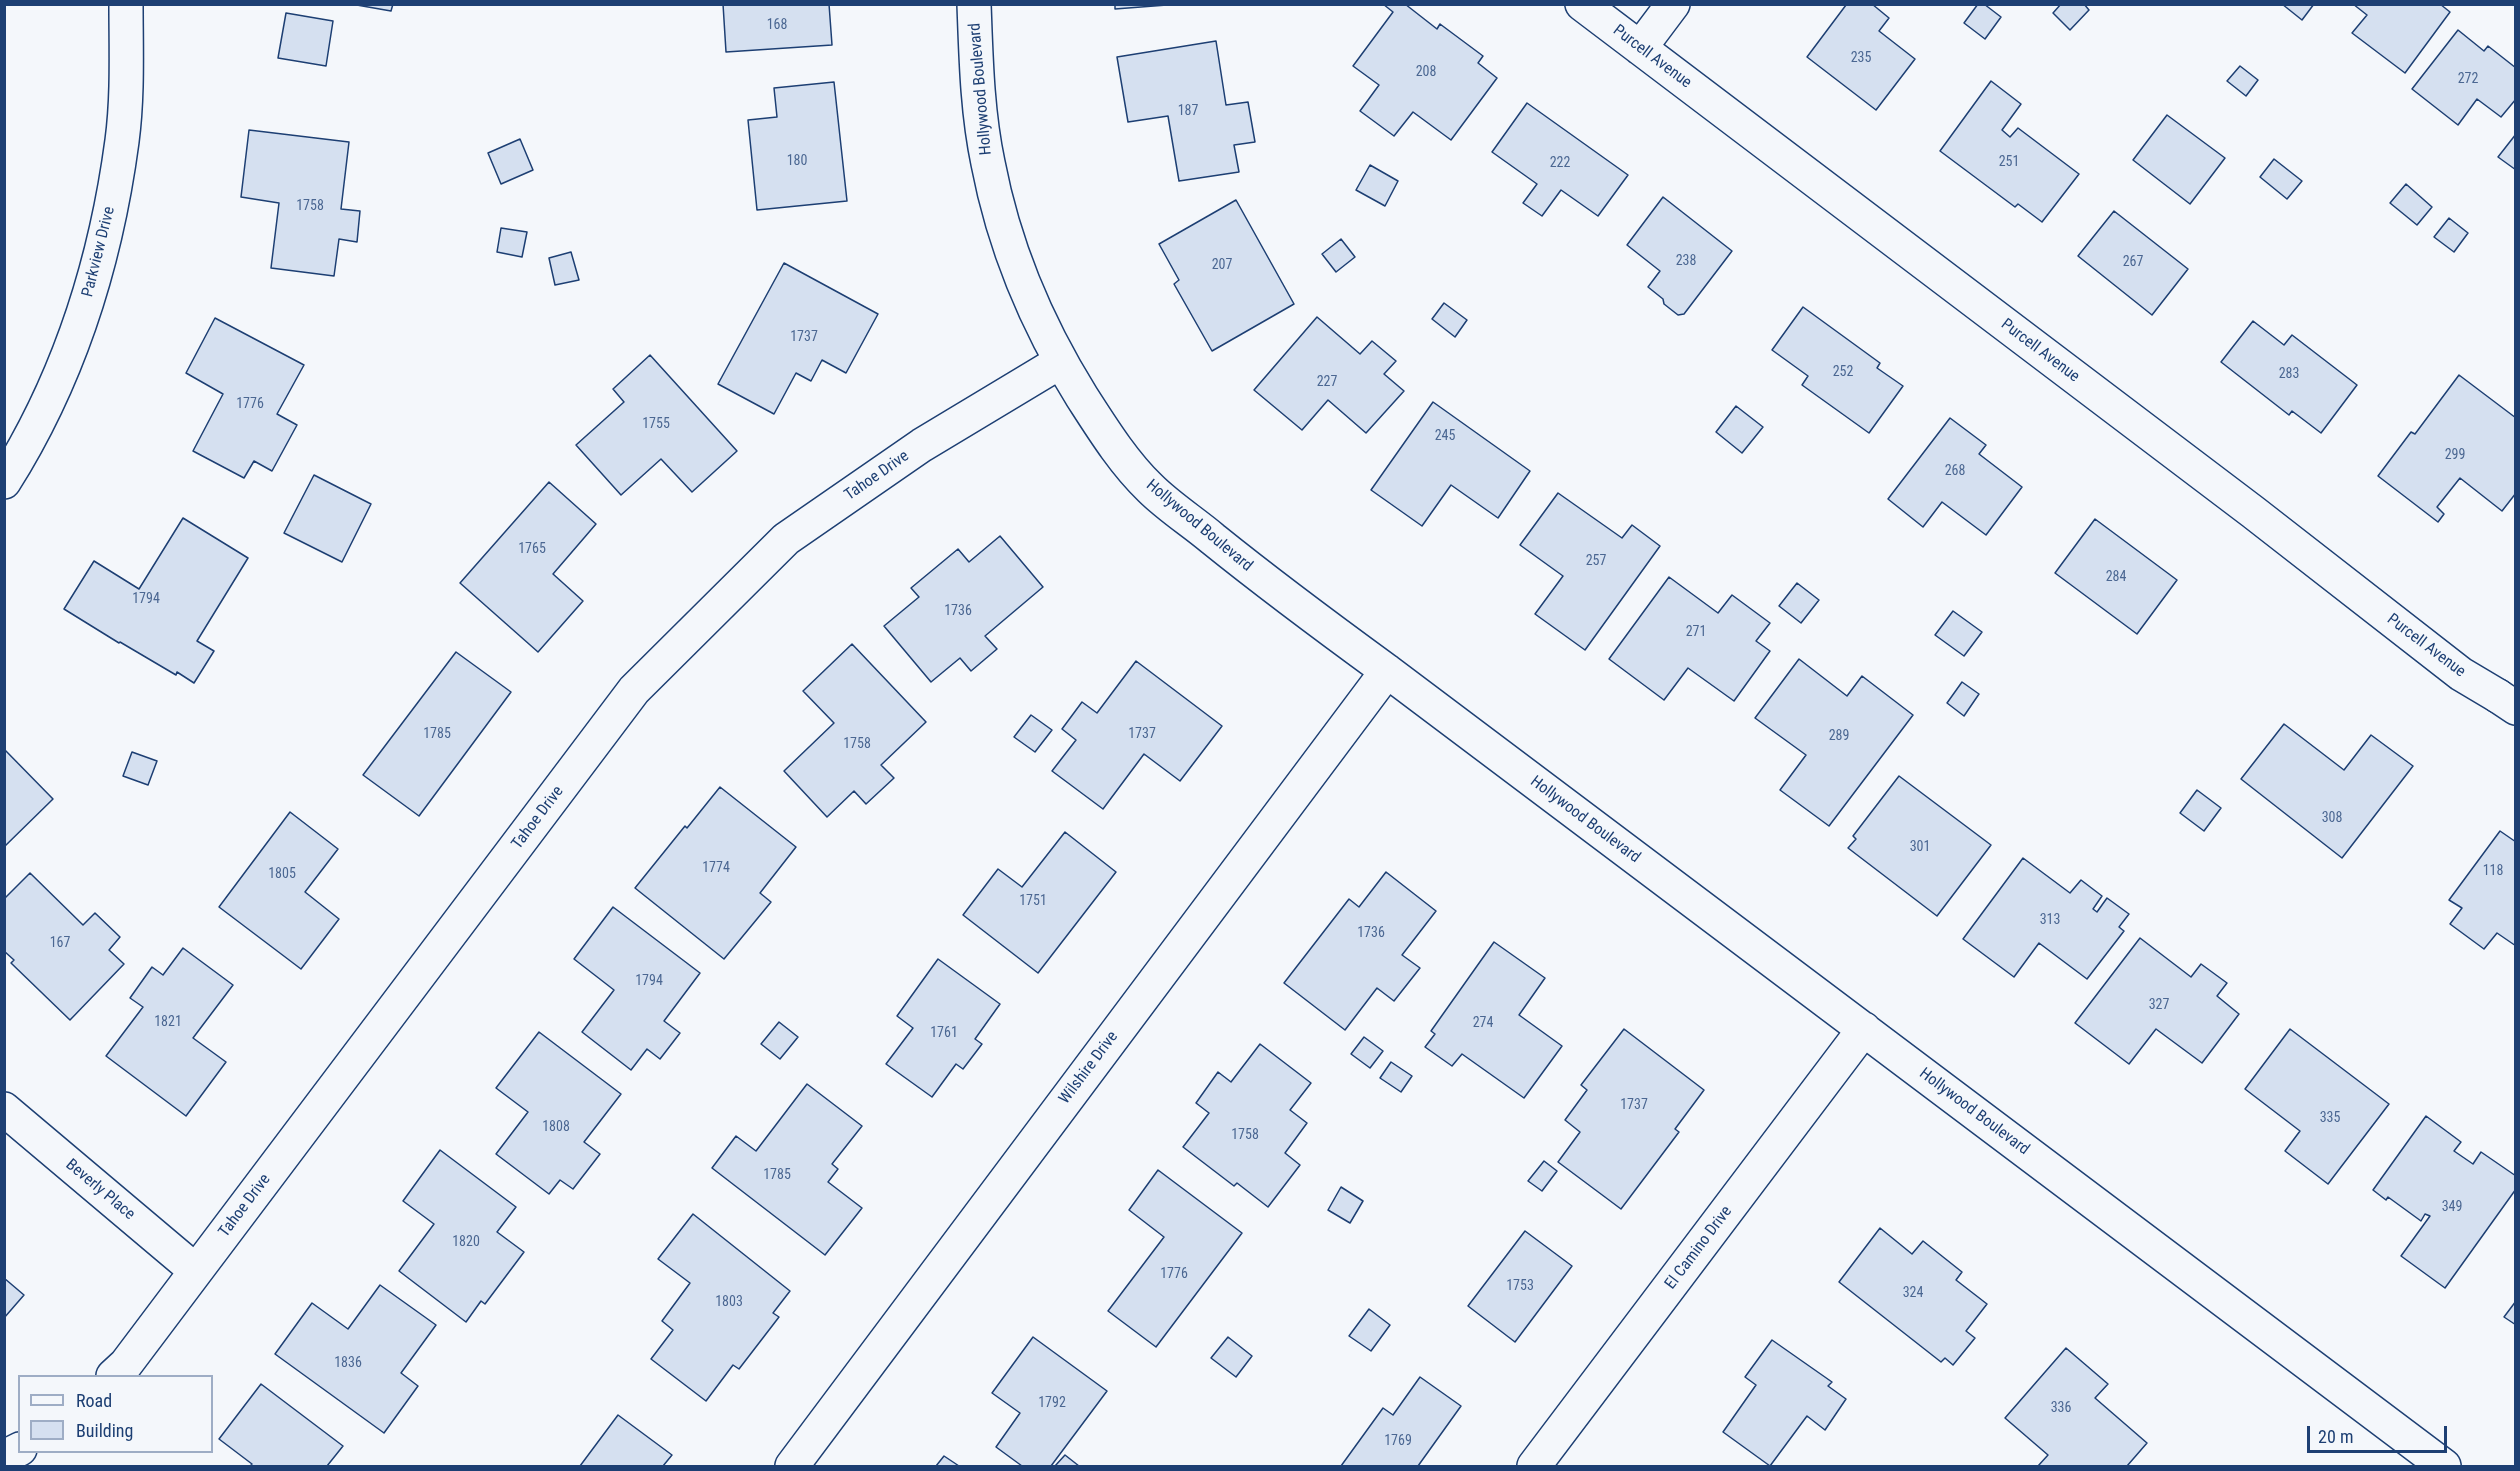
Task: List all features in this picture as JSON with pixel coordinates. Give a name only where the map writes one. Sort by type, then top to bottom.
[{"type":"street","name":"Parkview Drive","points":[[4,482],[57,385],[77,335],[106,236],[122,140],[126,99],[126,4]]},
{"type":"street","name":"Hollywood Boulevard","points":[[974,4],[978,90],[987,160],[1015,263],[1038,318],[1060,362],[1102,429],[1149,488],[1288,600],[1387,671],[2444,1467]]},
{"type":"street","name":"Purcell Avenue","points":[[1582,4],[2253,512],[2461,674],[2507,702]]},
{"type":"street","points":[[1640,48],[1673,4]]},
{"type":"street","name":"Tahoe Drive","points":[[115,1375],[126,1364],[196,1272],[634,690],[786,539],[922,445],[1060,362]]},
{"type":"street","name":"Wilshire Drive","points":[[792,1467],[1387,671]]},
{"type":"street","name":"El Camino Drive","points":[[1534,1467],[1864,1029]]},
{"type":"street","name":"Beverly Place","points":[[4,1109],[196,1272]]},
{"type":"street","points":[[4,1457],[18,1450]]},
{"type":"building","points":[[351,4],[393,4],[391,11]]},
{"type":"building","points":[[723,4],[829,4],[832,45],[726,52]]},
{"type":"building","points":[[1115,4],[1180,4],[1115,9]]},
{"type":"building","points":[[1383,4],[1405,4],[1437,29],[1440,24],[1483,56],[1478,63],[1497,78],[1451,140],[1413,112],[1394,136],[1360,111],[1379,85],[1353,66],[1393,12]]},
{"type":"building","points":[[1849,4],[1872,4],[1889,18],[1879,31],[1915,59],[1876,110],[1807,57]]},
{"type":"building","points":[[1978,4],[1984,4],[2001,17],[1985,39],[1964,23]]},
{"type":"building","points":[[2061,4],[2084,4],[2089,10],[2070,30],[2053,13]]},
{"type":"building","points":[[2282,4],[2314,4],[2302,20]]},
{"type":"building","points":[[2353,4],[2440,4],[2450,12],[2405,73],[2352,33],[2367,15]]},
{"type":"building","points":[[286,13],[333,21],[326,66],[278,58]]},
{"type":"building","points":[[2458,30],[2484,51],[2488,46],[2516,68],[2516,99],[2501,117],[2477,99],[2458,125],[2412,89]]},
{"type":"building","points":[[1216,41],[1226,105],[1248,102],[1255,142],[1234,145],[1239,172],[1179,181],[1168,116],[1128,122],[1117,57]]},
{"type":"building","points":[[2240,66],[2258,80],[2246,96],[2227,81]]},
{"type":"building","points":[[1991,81],[2021,104],[2002,130],[2010,137],[2018,128],[2079,174],[2042,222],[2018,204],[2015,207],[1940,151]]},
{"type":"building","points":[[834,82],[847,201],[757,210],[748,120],[777,117],[774,88]]},
{"type":"building","points":[[1527,103],[1628,175],[1598,216],[1561,190],[1542,216],[1523,203],[1537,184],[1492,152]]},
{"type":"building","points":[[2167,115],[2225,158],[2190,204],[2133,160]]},
{"type":"building","points":[[249,130],[349,142],[341,209],[360,211],[357,242],[339,239],[334,276],[271,268],[279,203],[241,197]]},
{"type":"building","points":[[2516,134],[2516,170],[2498,157]]},
{"type":"building","points":[[520,139],[533,170],[501,184],[488,153]]},
{"type":"building","points":[[2274,159],[2302,181],[2287,199],[2260,177]]},
{"type":"building","points":[[1370,165],[1398,181],[1385,206],[1356,190]]},
{"type":"building","points":[[2406,184],[2432,207],[2417,225],[2390,203]]},
{"type":"building","points":[[1663,197],[1732,251],[1684,314],[1678,315],[1648,287],[1660,271],[1627,245]]},
{"type":"building","points":[[1236,200],[1294,304],[1212,351],[1174,284],[1179,280],[1159,244]]},
{"type":"building","points":[[2114,211],[2188,269],[2152,315],[2078,256]]},
{"type":"building","points":[[2449,218],[2468,233],[2454,252],[2434,237]]},
{"type":"building","points":[[501,228],[527,232],[522,257],[497,252]]},
{"type":"building","points":[[1341,239],[1355,257],[1336,272],[1322,254]]},
{"type":"building","points":[[571,252],[579,280],[555,285],[549,258]]},
{"type":"building","points":[[784,263],[878,314],[846,373],[822,360],[811,381],[796,373],[774,414],[718,384]]},
{"type":"building","points":[[1444,303],[1467,320],[1455,337],[1432,319]]},
{"type":"building","points":[[1803,307],[1880,363],[1877,368],[1903,386],[1869,433],[1802,385],[1808,376],[1772,350]]},
{"type":"building","points":[[1317,317],[1360,354],[1372,341],[1396,361],[1384,374],[1404,391],[1366,433],[1328,400],[1302,430],[1254,390]]},
{"type":"building","points":[[215,318],[304,365],[277,414],[297,425],[272,471],[254,461],[244,478],[193,451],[223,394],[186,373]]},
{"type":"building","points":[[2253,321],[2284,345],[2292,335],[2357,385],[2321,433],[2292,411],[2289,415],[2221,362]]},
{"type":"building","points":[[650,355],[737,451],[692,492],[661,459],[621,495],[576,445],[624,402],[613,389]]},
{"type":"building","points":[[2459,375],[2516,418],[2516,493],[2502,511],[2460,478],[2437,507],[2444,514],[2438,522],[2378,476],[2411,432],[2415,434]]},
{"type":"building","points":[[1433,402],[1530,471],[1498,518],[1451,485],[1422,526],[1371,490]]},
{"type":"building","points":[[1736,406],[1763,427],[1742,453],[1716,432]]},
{"type":"building","points":[[1950,418],[1986,445],[1979,454],[2022,487],[1986,535],[1942,502],[1923,527],[1888,499]]},
{"type":"building","points":[[314,475],[371,504],[342,562],[284,533]]},
{"type":"building","points":[[549,482],[596,524],[553,574],[583,601],[538,652],[460,583]]},
{"type":"building","points":[[1558,493],[1622,538],[1632,525],[1660,546],[1585,650],[1535,614],[1563,576],[1520,545]]},
{"type":"building","points":[[183,518],[248,558],[197,641],[214,651],[194,683],[119,643],[64,609],[94,561],[139,589]]},
{"type":"building","points":[[2095,519],[2177,580],[2137,634],[2055,573]]},
{"type":"building","points":[[1000,536],[1043,587],[985,636],[997,649],[971,671],[960,658],[931,682],[884,626],[919,597],[911,588],[958,549],[969,562]]},
{"type":"building","points":[[1669,577],[1718,613],[1732,595],[1770,623],[1756,641],[1770,651],[1734,701],[1688,668],[1664,700],[1609,659]]},
{"type":"building","points":[[1797,583],[1819,600],[1801,623],[1779,606]]},
{"type":"building","points":[[1953,611],[1982,632],[1964,656],[1935,635]]},
{"type":"building","points":[[852,644],[926,722],[881,765],[894,778],[866,804],[854,791],[827,817],[784,771],[834,723],[803,691]]},
{"type":"building","points":[[456,652],[511,692],[419,816],[363,775]]},
{"type":"building","points":[[1799,659],[1847,696],[1862,676],[1913,715],[1829,826],[1780,790],[1806,755],[1755,718]]},
{"type":"building","points":[[1136,661],[1222,726],[1180,781],[1144,754],[1103,809],[1052,771],[1076,740],[1062,729],[1082,702],[1097,713]]},
{"type":"building","points":[[1962,682],[1979,694],[1964,716],[1947,703]]},
{"type":"building","points":[[1031,715],[1052,730],[1035,752],[1014,737]]},
{"type":"building","points":[[2284,724],[2344,770],[2371,735],[2413,766],[2342,858],[2241,779]]},
{"type":"building","points":[[4,749],[53,799],[4,847]]},
{"type":"building","points":[[132,752],[157,761],[148,785],[123,776]]},
{"type":"building","points":[[1899,776],[1991,845],[1937,916],[1848,848],[1856,839],[1853,836]]},
{"type":"building","points":[[720,787],[796,847],[760,893],[771,902],[724,959],[635,888]]},
{"type":"building","points":[[2197,790],[2221,808],[2204,831],[2180,813]]},
{"type":"building","points":[[290,812],[338,849],[305,892],[339,919],[301,969],[219,907]]},
{"type":"building","points":[[2500,831],[2516,842],[2516,946],[2497,933],[2484,949],[2450,924],[2462,908],[2449,900]]},
{"type":"building","points":[[1065,832],[1116,872],[1038,973],[963,915],[998,869],[1022,887]]},
{"type":"building","points":[[2023,858],[2070,893],[2081,880],[2102,896],[2093,909],[2097,912],[2107,898],[2129,914],[2119,927],[2124,931],[2087,979],[2039,943],[2014,977],[1963,939]]},
{"type":"building","points":[[1386,872],[1436,911],[1402,955],[1420,968],[1394,1001],[1377,988],[1345,1030],[1284,983],[1349,899],[1359,907]]},
{"type":"building","points":[[30,873],[83,925],[95,913],[120,937],[109,950],[124,964],[70,1020],[11,963],[14,960],[4,951],[4,899]]},
{"type":"building","points":[[613,907],[700,973],[664,1021],[680,1033],[660,1059],[647,1049],[631,1070],[582,1032],[614,990],[574,959]]},
{"type":"building","points":[[2140,938],[2191,977],[2201,964],[2227,983],[2217,996],[2239,1014],[2202,1063],[2156,1029],[2129,1064],[2075,1023]]},
{"type":"building","points":[[1494,942],[1545,978],[1519,1015],[1562,1046],[1524,1098],[1462,1054],[1452,1066],[1425,1047],[1435,1034],[1431,1031]]},
{"type":"building","points":[[183,948],[233,985],[193,1038],[226,1062],[186,1116],[106,1056],[143,1007],[130,998],[152,967],[163,975]]},
{"type":"building","points":[[938,959],[1000,1004],[975,1039],[982,1044],[963,1069],[956,1064],[932,1097],[886,1064],[913,1028],[897,1016]]},
{"type":"building","points":[[779,1022],[798,1037],[780,1059],[761,1044]]},
{"type":"building","points":[[1624,1029],[1704,1090],[1675,1129],[1679,1132],[1621,1209],[1558,1162],[1580,1132],[1565,1120],[1587,1090],[1581,1085]]},
{"type":"building","points":[[2290,1029],[2389,1104],[2328,1184],[2285,1151],[2300,1131],[2245,1089]]},
{"type":"building","points":[[539,1032],[621,1094],[584,1142],[600,1154],[573,1189],[560,1180],[549,1194],[496,1154],[528,1112],[496,1088]]},
{"type":"building","points":[[1364,1037],[1383,1051],[1370,1068],[1351,1054]]},
{"type":"building","points":[[1260,1044],[1311,1083],[1290,1110],[1307,1123],[1285,1153],[1300,1165],[1268,1207],[1237,1183],[1234,1186],[1183,1147],[1209,1113],[1196,1103],[1218,1072],[1231,1082]]},
{"type":"building","points":[[1391,1062],[1412,1076],[1401,1092],[1380,1078]]},
{"type":"building","points":[[807,1084],[862,1126],[832,1164],[838,1169],[828,1182],[862,1208],[825,1255],[712,1168],[736,1136],[756,1151]]},
{"type":"building","points":[[2426,1116],[2461,1142],[2454,1151],[2473,1164],[2481,1152],[2516,1176],[2516,1189],[2445,1288],[2401,1256],[2430,1216],[2425,1214],[2421,1221],[2388,1197],[2386,1200],[2373,1190]]},
{"type":"building","points":[[440,1150],[516,1207],[497,1232],[524,1252],[485,1304],[481,1301],[466,1322],[399,1271],[434,1224],[403,1201]]},
{"type":"building","points":[[1544,1161],[1557,1171],[1542,1191],[1528,1181]]},
{"type":"building","points":[[1158,1170],[1242,1233],[1156,1347],[1108,1311],[1164,1237],[1129,1210]]},
{"type":"building","points":[[1341,1187],[1363,1201],[1350,1223],[1328,1210]]},
{"type":"building","points":[[693,1214],[790,1291],[773,1313],[779,1317],[739,1369],[733,1365],[706,1401],[651,1359],[673,1330],[662,1321],[690,1283],[658,1259]]},
{"type":"building","points":[[1880,1228],[1912,1254],[1923,1241],[1962,1272],[1956,1280],[1987,1304],[1966,1331],[1975,1338],[1953,1365],[1945,1358],[1941,1362],[1839,1282]]},
{"type":"building","points":[[1525,1231],[1572,1266],[1515,1342],[1468,1306]]},
{"type":"building","points":[[4,1278],[24,1295],[4,1318]]},
{"type":"building","points":[[380,1285],[436,1325],[401,1373],[418,1386],[384,1433],[275,1354],[312,1303],[348,1329]]},
{"type":"building","points":[[2516,1301],[2516,1325],[2504,1317]]},
{"type":"building","points":[[1369,1309],[1390,1325],[1371,1351],[1349,1336]]},
{"type":"building","points":[[1033,1337],[1107,1391],[1051,1466],[1022,1466],[996,1447],[1020,1413],[992,1393]]},
{"type":"building","points":[[1228,1337],[1252,1356],[1236,1377],[1211,1358]]},
{"type":"building","points":[[1772,1340],[1832,1382],[1828,1386],[1846,1399],[1825,1430],[1807,1416],[1770,1466],[1723,1432],[1756,1385],[1745,1377]]},
{"type":"building","points":[[2066,1348],[2108,1384],[2095,1398],[2147,1443],[2127,1466],[2038,1466],[2048,1455],[2005,1418]]},
{"type":"building","points":[[1420,1377],[1461,1406],[1418,1466],[1341,1466],[1383,1408],[1393,1415]]},
{"type":"building","points":[[261,1384],[343,1446],[327,1466],[250,1466],[252,1464],[219,1439]]},
{"type":"building","points":[[618,1415],[672,1455],[663,1466],[580,1466]]},
{"type":"building","points":[[1065,1455],[1079,1466],[1055,1466]]},
{"type":"building","points":[[944,1456],[959,1466],[936,1466]]}]
